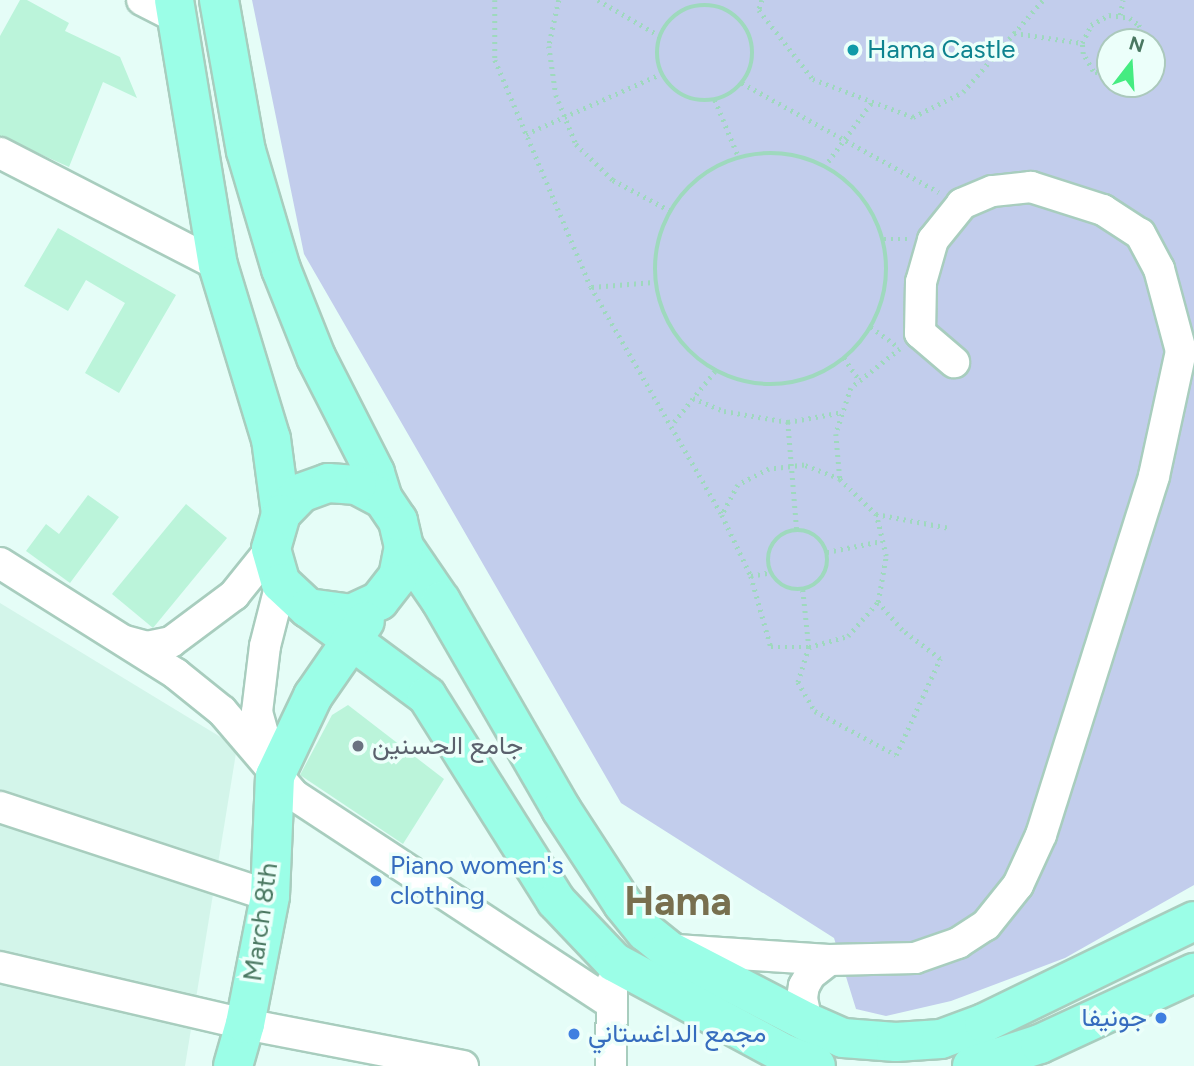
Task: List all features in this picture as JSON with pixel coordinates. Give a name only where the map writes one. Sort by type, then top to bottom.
[{"type":"main road","points":[[219,0],[246,151],[281,269],[321,368],[375,473],[383,499],[398,521],[404,547],[441,601],[561,809],[616,894],[646,932],[668,950],[843,1038],[896,1042],[941,1039],[996,1017],[1194,921]]},
{"type":"main road","points":[[163,5],[218,265],[271,439],[285,564],[352,640],[426,696],[556,901],[614,962],[795,1062]]},
{"type":"main road","points":[[285,564],[301,493],[328,483],[357,485],[383,499]]},
{"type":"main road","points":[[275,776],[313,696],[398,577],[404,547]]},
{"type":"main road","points":[[285,564],[344,615],[379,601]]},
{"type":"main road","points":[[313,696],[336,684],[363,678],[382,680],[426,696]]},
{"type":"main road","name":"March 8th","points":[[233,1066],[245,1024],[270,895],[275,776]]},
{"type":"main road","points":[[972,1066],[1039,1055],[1194,973]]},
{"type":"street","points":[[0,153],[218,265]]},
{"type":"street","points":[[668,950],[829,960],[915,958],[958,943],[986,925],[1018,886],[1041,835],[1154,476],[1181,351],[1159,269],[1140,234],[1103,210],[1031,187],[992,191],[962,204],[933,240],[921,282],[910,341],[954,362]]},
{"type":"street","points":[[0,563],[118,640],[176,674],[222,711],[275,776],[294,794],[609,1002]]},
{"type":"street","points":[[118,640],[147,647],[171,642],[234,596],[285,564]]},
{"type":"street","points":[[275,776],[257,712],[265,646],[285,564]]},
{"type":"street","points":[[0,807],[270,895]]},
{"type":"street","points":[[807,1021],[802,998],[804,986],[810,975],[829,960]]},
{"type":"street","points":[[611,1066],[609,1002],[614,962]]},
{"type":"street","points":[[0,967],[245,1024],[352,1056],[460,1066]]},
{"type":"path","points":[[495,0],[495,61],[526,134],[592,287],[722,514],[751,576],[771,647],[809,647],[848,636],[878,602],[887,555],[876,514],[840,479],[804,465],[769,469],[738,485],[722,514]]},
{"type":"path","points":[[559,0],[549,46],[556,94],[576,144],[613,180],[669,210]]},
{"type":"path","points":[[598,0],[660,36]]},
{"type":"path","points":[[683,0],[686,9]]},
{"type":"path","points":[[762,0],[759,10],[813,79],[913,117],[963,92],[1043,0]]},
{"type":"path","points":[[1120,15],[1123,0]]},
{"type":"path","points":[[701,5],[717,6],[731,13],[743,24],[750,38],[750,69],[742,83],[715,100],[684,96],[662,74],[657,59],[660,36],[673,17],[686,9],[701,5]]},
{"type":"path","points":[[1096,72],[1087,63],[1082,43],[1091,24],[1099,18],[1120,15],[1140,28]]},
{"type":"path","points":[[1014,33],[1082,43]]},
{"type":"path","points":[[526,134],[662,74]]},
{"type":"path","points":[[742,83],[962,204]]},
{"type":"path","points":[[715,100],[739,158]]},
{"type":"path","points":[[824,167],[872,102]]},
{"type":"path","points":[[763,152],[803,156],[824,167],[839,174],[867,202],[884,239],[888,278],[878,317],[856,350],[823,373],[788,384],[750,384],[715,371],[685,349],[664,318],[654,282],[656,245],[669,210],[693,181],[724,161],[763,152]]},
{"type":"path","points":[[592,287],[654,282]]},
{"type":"path","points":[[871,327],[910,341]]},
{"type":"path","points":[[840,479],[836,434],[851,388],[910,341]]},
{"type":"path","points":[[845,358],[860,382]]},
{"type":"path","points":[[674,422],[715,371]]},
{"type":"path","points":[[693,398],[724,411],[788,422],[843,412]]},
{"type":"path","points":[[788,422],[797,531]]},
{"type":"path","points":[[876,514],[950,528]]},
{"type":"path","points":[[797,531],[816,536],[827,552],[826,572],[812,587],[803,590],[783,586],[771,572],[769,553],[779,537],[797,531]]},
{"type":"path","points":[[827,552],[882,541]]},
{"type":"path","points":[[751,576],[771,572]]},
{"type":"path","points":[[803,590],[809,647],[798,682],[815,711],[896,755],[940,659],[902,631],[878,602]]},
{"type":"shaded area","points":[[252,0],[1194,0],[1194,885],[1065,958],[951,1001],[886,1016],[856,1009],[834,938],[621,803],[304,254]]},
{"type":"shaded area","points":[[0,603],[237,747],[185,1066],[0,1066]]},
{"type":"building","points":[[20,0],[27,0],[69,23],[65,31],[120,57],[137,98],[103,82],[69,167],[0,136],[0,36]]},
{"type":"building","points":[[58,228],[176,295],[119,393],[85,373],[125,303],[86,280],[68,311],[24,286]]},
{"type":"building","points":[[88,495],[119,517],[70,583],[26,551],[46,524],[59,534]]},
{"type":"building","points":[[186,504],[227,538],[153,628],[112,594]]},
{"type":"building","name":"جامع الحسنين","points":[[348,705],[444,779],[403,844],[300,775],[332,715]]},
{"type":"place","name":"Hama Castle","points":[[853,50]]},
{"type":"place","name":"جامع الحسنين","points":[[358,746]]},
{"type":"place","name":"Piano women's clothing","points":[[376,881]]},
{"type":"place","name":"جونيفا","points":[[1161,1018]]},
{"type":"place","name":"مجمع الداغستاني","points":[[574,1034]]},
{"type":"district","name":"Hama","points":[[678,901]]}]
